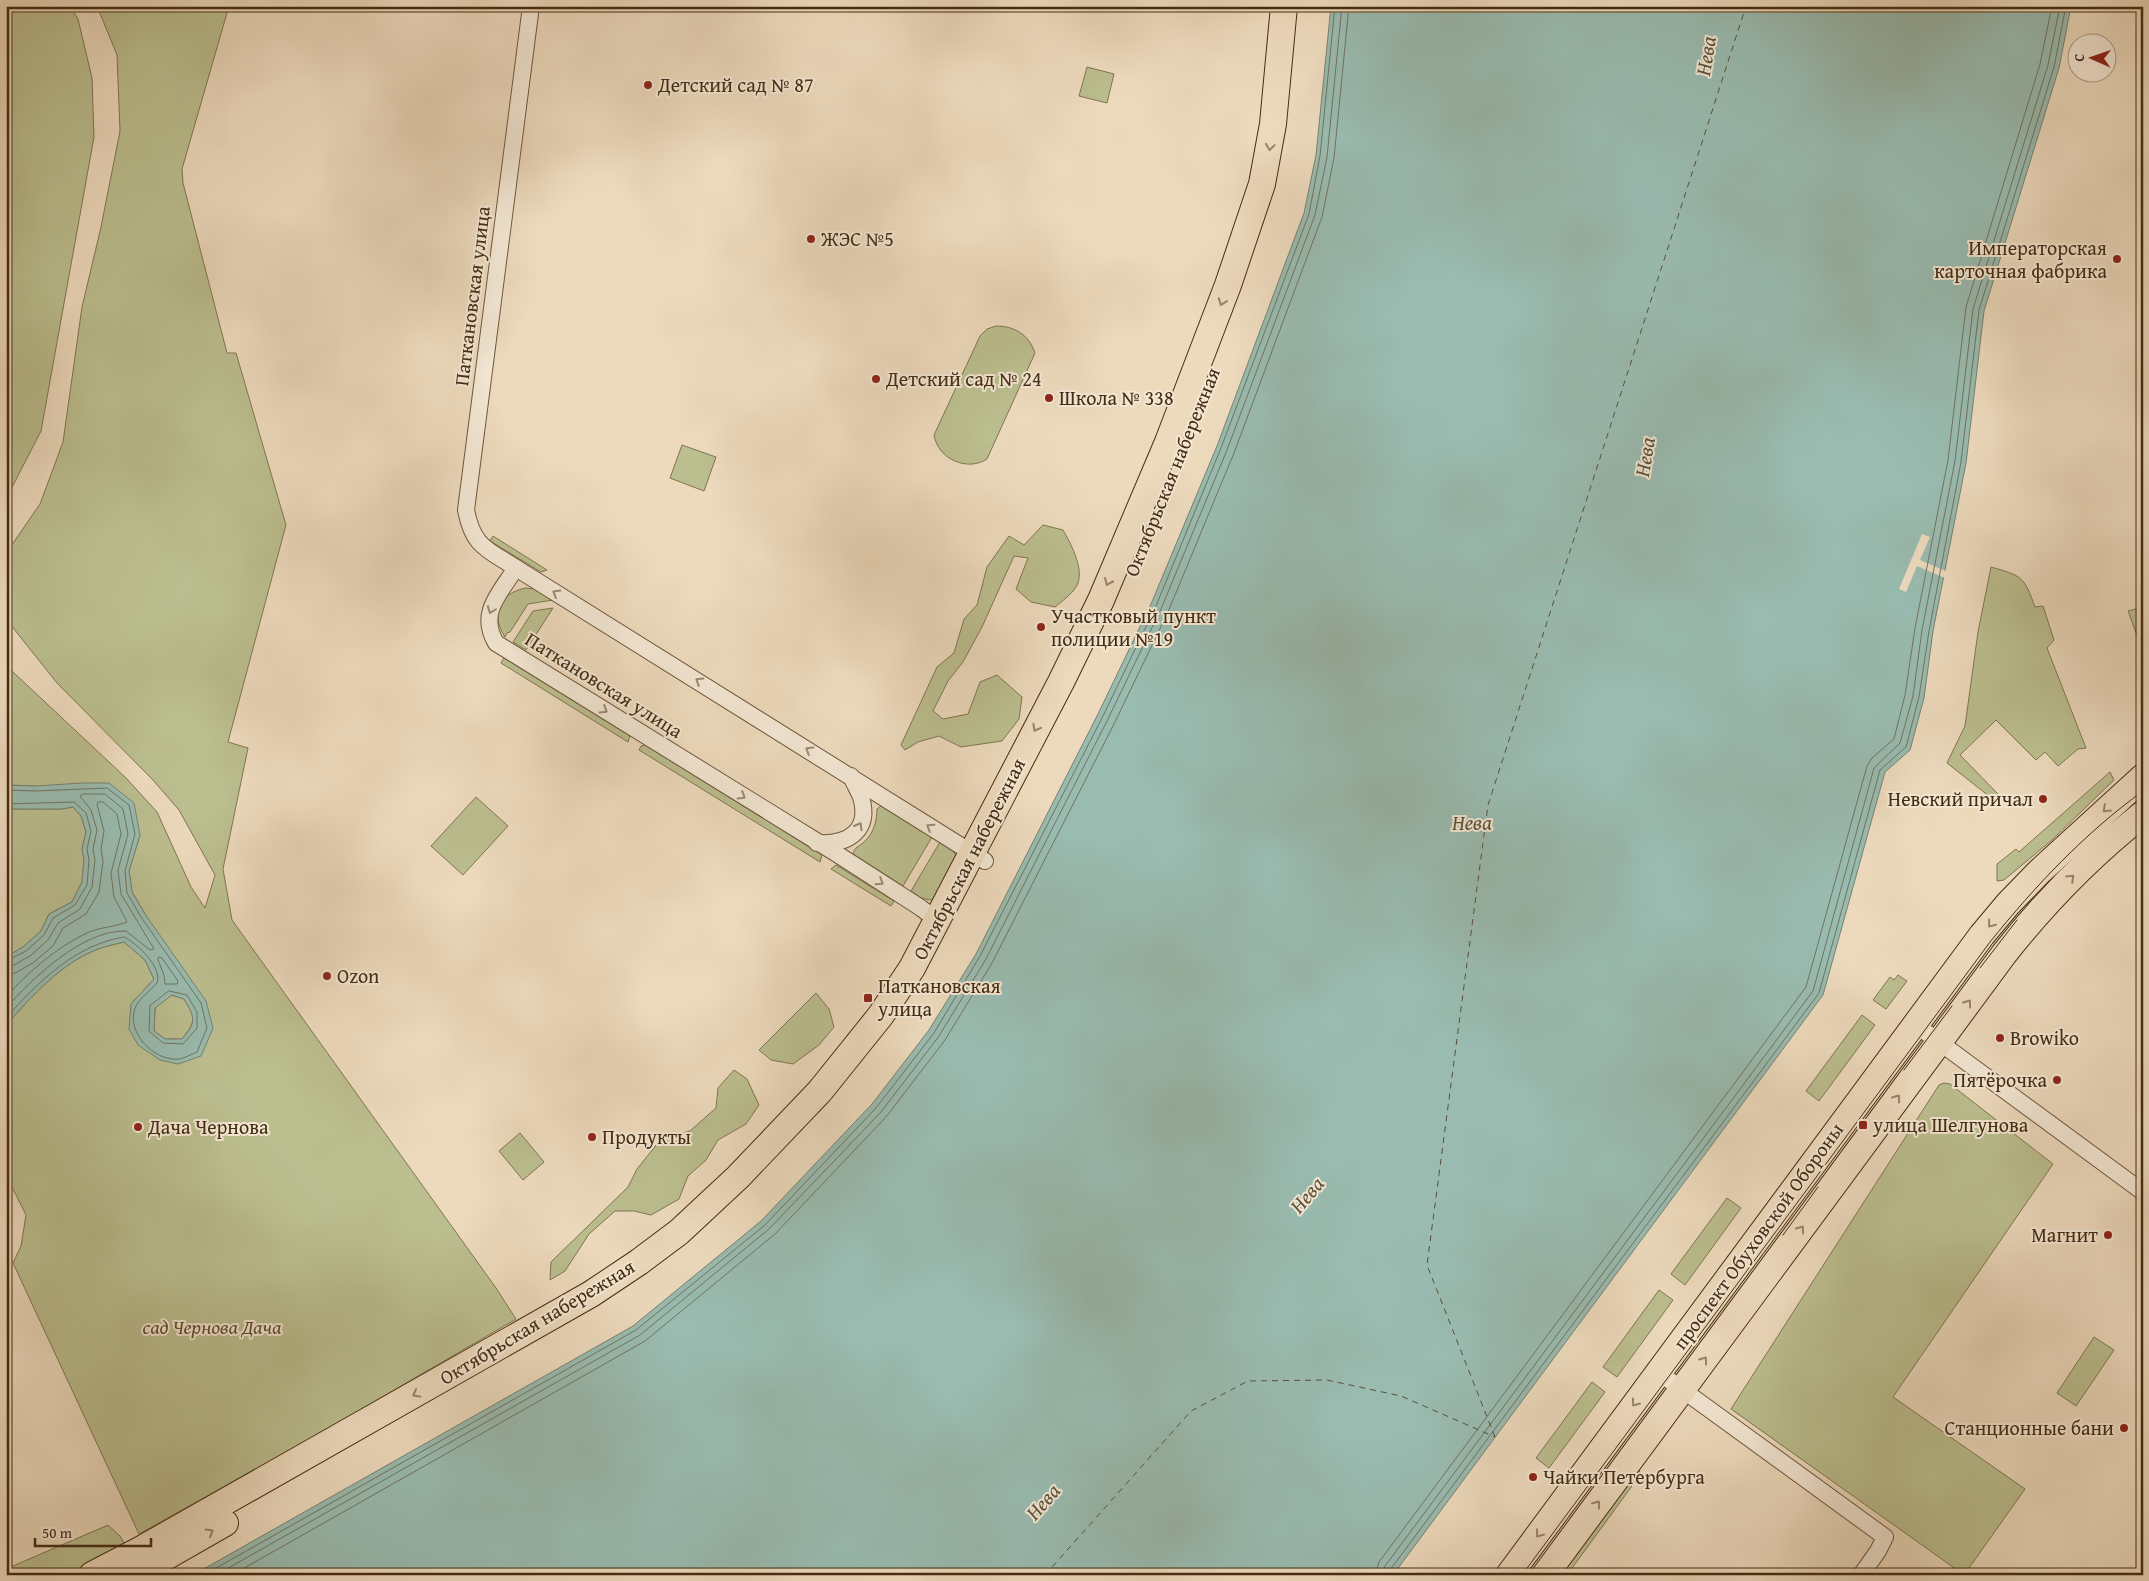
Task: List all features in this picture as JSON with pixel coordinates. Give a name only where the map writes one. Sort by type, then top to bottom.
[{"type":"main road","name":"Октябрьская набережная","points":[[134,1575],[601,1307],[652,1274],[748,1192],[874,1054],[930,970],[979,857],[1101,600],[1168,442],[1253,215],[1268,156],[1284,6]]},
{"type":"main road","name":"Октябрьская набережная","points":[[92,1575],[157,1541],[591,1294],[679,1232],[738,1177],[820,1090],[858,1045],[912,968],[938,921],[979,857],[1076,689],[1118,604],[1172,476],[1242,296],[1269,220],[1285,162],[1301,6]]},
{"type":"main road","name":"проспект Обуховской Обороны","points":[[1509,1575],[1982,935],[2008,904],[2066,846],[2143,777]]},
{"type":"main road","name":"проспект Обуховской Обороны","points":[[1545,1575],[2029,923],[2058,891],[2105,845],[2143,814]]},
{"type":"street","name":"Паткановская улица","points":[[531,6],[466,510],[473,536],[482,546],[516,568],[979,857]]},
{"type":"street","name":"Паткановская улица","points":[[516,568],[492,606],[488,619],[489,631],[496,643],[921,908],[938,921]]},
{"type":"street","points":[[817,843],[831,844],[847,839],[856,833],[862,824],[864,816],[861,797],[850,776]]},
{"type":"street","points":[[1916,1025],[2143,1192]]},
{"type":"street","points":[[1658,1372],[1885,1537],[1878,1551],[1860,1575]]},
{"type":"green space","points":[[6,6],[70,6],[78,19],[92,78],[94,137],[41,431],[6,499]]},
{"type":"green space","name":"сад Чернова Дача","points":[[97,6],[229,6],[182,169],[183,183],[227,353],[236,353],[286,525],[228,742],[248,748],[223,869],[232,920],[496,1288],[516,1319],[317,1435],[139,1534],[13,1263],[21,1246],[26,1215],[11,1185],[6,1186],[6,1025],[59,972],[84,955],[124,942],[145,960],[154,979],[131,1004],[160,1060],[213,1028],[132,892],[129,871],[140,835],[35,786],[6,785],[6,662],[13,672],[126,778],[157,812],[191,887],[205,908],[215,875],[179,810],[152,779],[57,683],[6,619],[6,556],[40,504],[63,442],[82,307],[101,227],[120,131],[117,55]]},
{"type":"green space","points":[[1087,67],[1114,74],[1107,103],[1079,96]]},
{"type":"green space","points":[[1003,326],[1020,333],[1029,341],[1035,353],[987,459],[971,464],[954,461],[941,451],[934,435],[980,336],[987,329]]},
{"type":"green space","points":[[682,445],[716,457],[704,491],[670,478]]},
{"type":"green space","points":[[1043,525],[1063,530],[1073,550],[1078,566],[1079,581],[1076,587],[1055,607],[1031,602],[1016,589],[1028,558],[1014,556],[982,627],[963,662],[948,681],[933,711],[943,719],[968,714],[980,682],[997,675],[1022,697],[1019,719],[1002,741],[961,747],[939,736],[918,742],[905,750],[901,745],[937,667],[954,653],[964,619],[977,605],[987,567],[1009,536],[1024,545]]},
{"type":"green space","points":[[493,536],[547,570],[541,572],[490,541]]},
{"type":"green space","points":[[1991,567],[2016,575],[2028,589],[2035,607],[2043,606],[2054,640],[2047,648],[2086,748],[2078,749],[2058,766],[2045,752],[2036,760],[1996,720],[1960,755],[1999,795],[1994,800],[1947,763],[1965,726],[1978,632]]},
{"type":"green space","points":[[526,588],[535,589],[553,600],[528,604],[505,637],[498,620],[500,606],[509,595]]},
{"type":"green space","points":[[2143,607],[2143,652],[2128,611]]},
{"type":"green space","points":[[553,608],[526,650],[513,642],[533,611]]},
{"type":"green space","points":[[504,658],[630,736],[628,742],[501,663]]},
{"type":"green space","points":[[645,745],[822,855],[820,862],[639,750],[641,746]]},
{"type":"green space","points":[[2110,772],[2114,780],[2052,840],[2004,880],[1997,881],[1997,864],[2016,849],[2019,852]]},
{"type":"green space","points":[[476,797],[508,826],[463,875],[431,846]]},
{"type":"green space","points":[[881,806],[932,837],[903,886],[853,854],[856,848],[867,839],[872,831],[877,809]]},
{"type":"green space","points":[[73,807],[81,816],[86,832],[82,849],[84,860],[82,882],[72,902],[49,914],[41,931],[23,947],[6,957],[6,809],[61,809]]},
{"type":"green space","points":[[940,842],[956,855],[935,901],[921,898],[911,891]]},
{"type":"green space","points":[[836,865],[894,901],[891,906],[831,869]]},
{"type":"green space","points":[[1898,975],[1907,981],[1886,1009],[1873,1000],[1890,977],[1894,980]]},
{"type":"green space","points":[[816,993],[829,1009],[834,1027],[819,1045],[793,1064],[771,1060],[759,1050]]},
{"type":"green space","points":[[171,995],[184,999],[191,1011],[192,1024],[182,1039],[165,1039],[154,1031],[155,1008]]},
{"type":"green space","points":[[1862,1015],[1875,1025],[1819,1101],[1806,1091]]},
{"type":"green space","points":[[734,1070],[747,1079],[759,1105],[746,1124],[718,1140],[706,1160],[688,1176],[679,1199],[651,1215],[634,1211],[615,1211],[589,1234],[565,1271],[550,1280],[551,1262],[628,1187],[637,1169],[661,1139],[690,1131],[716,1108],[718,1088]]},
{"type":"green space","points":[[1944,1083],[1950,1084],[2053,1164],[1893,1397],[2025,1489],[1964,1575],[1731,1409],[1939,1085]]},
{"type":"green space","points":[[520,1133],[544,1162],[523,1180],[499,1151]]},
{"type":"green space","points":[[1727,1198],[1741,1208],[1685,1285],[1671,1274]]},
{"type":"green space","points":[[1659,1290],[1673,1300],[1617,1377],[1603,1367]]},
{"type":"green space","points":[[2094,1337],[2114,1350],[2076,1406],[2057,1393]]},
{"type":"green space","points":[[1592,1382],[1605,1392],[1549,1468],[1536,1458]]},
{"type":"green space","points":[[1639,1469],[1640,1475],[1567,1575],[1557,1575]]},
{"type":"green space","points":[[108,1525],[120,1536],[128,1549],[78,1575],[6,1575],[6,1569]]},
{"type":"water","name":"Нева","points":[[1331,6],[2071,6],[2059,68],[1984,311],[1966,463],[1933,631],[1924,698],[1910,750],[1885,772],[1823,995],[1393,1575],[193,1575],[633,1326],[761,1221],[872,1104],[929,1030],[976,954],[1097,716],[1151,604],[1217,446],[1304,213],[1316,155]]},
{"type":"water","points":[[109,783],[134,803],[140,835],[129,871],[132,892],[145,914],[206,1001],[213,1028],[201,1056],[178,1064],[160,1060],[138,1045],[129,1029],[131,1004],[154,979],[145,960],[124,942],[84,955],[59,972],[6,1025],[6,957],[23,947],[41,931],[49,914],[72,902],[82,882],[84,860],[82,849],[86,832],[81,816],[73,807],[61,809],[6,809],[6,785],[35,786]],"holes":[[[172,995],[184,999],[191,1011],[193,1020],[190,1029],[182,1039],[165,1039],[154,1031],[155,1008]]]},
{"type":"pier","points":[[1922,534],[1930,537],[1920,560],[1948,572],[1945,578],[1917,566],[1906,592],[1899,589]]},
{"type":"ferry route","points":[[1495,1437],[1427,1265],[1488,805],[1746,6]]},
{"type":"ferry route","points":[[1045,1575],[1191,1411],[1248,1381],[1327,1380],[1401,1396],[1495,1437]]},
{"type":"tram line","points":[[1522,1575],[1990,942],[2043,881],[2081,842],[2143,791]]},
{"type":"tram line","points":[[1980,968],[2017,920]]},
{"type":"tram line","points":[[1904,1070],[1952,1006]]},
{"type":"tram line","points":[[1783,1235],[1818,1187]]},
{"type":"place","name":"Детский сад № 87","points":[[648,85]]},
{"type":"place","name":"ЖЭС №5","points":[[811,239]]},
{"type":"place","name":"Императорская карточная фабрика","points":[[2117,259]]},
{"type":"place","name":"Детский сад № 24","points":[[876,379]]},
{"type":"place","name":"Школа № 338","points":[[1049,398]]},
{"type":"place","name":"Участковый пункт полиции №19","points":[[1041,627]]},
{"type":"place","name":"Невский причал","points":[[2043,799]]},
{"type":"place","name":"Ozon","points":[[327,976]]},
{"type":"place","name":"Паткановская улица","points":[[868,998]]},
{"type":"place","name":"Browiko","points":[[2000,1038]]},
{"type":"place","name":"Пятёрочка","points":[[2057,1080]]},
{"type":"place","name":"улица Шелгунова","points":[[1863,1125]]},
{"type":"place","name":"Дача Чернова","points":[[138,1127]]},
{"type":"place","name":"Продукты","points":[[592,1137]]},
{"type":"place","name":"Магнит","points":[[2108,1235]]},
{"type":"place","name":"Станционные бани","points":[[2124,1428]]},
{"type":"place","name":"Чайки Петербурга","points":[[1533,1477]]}]
